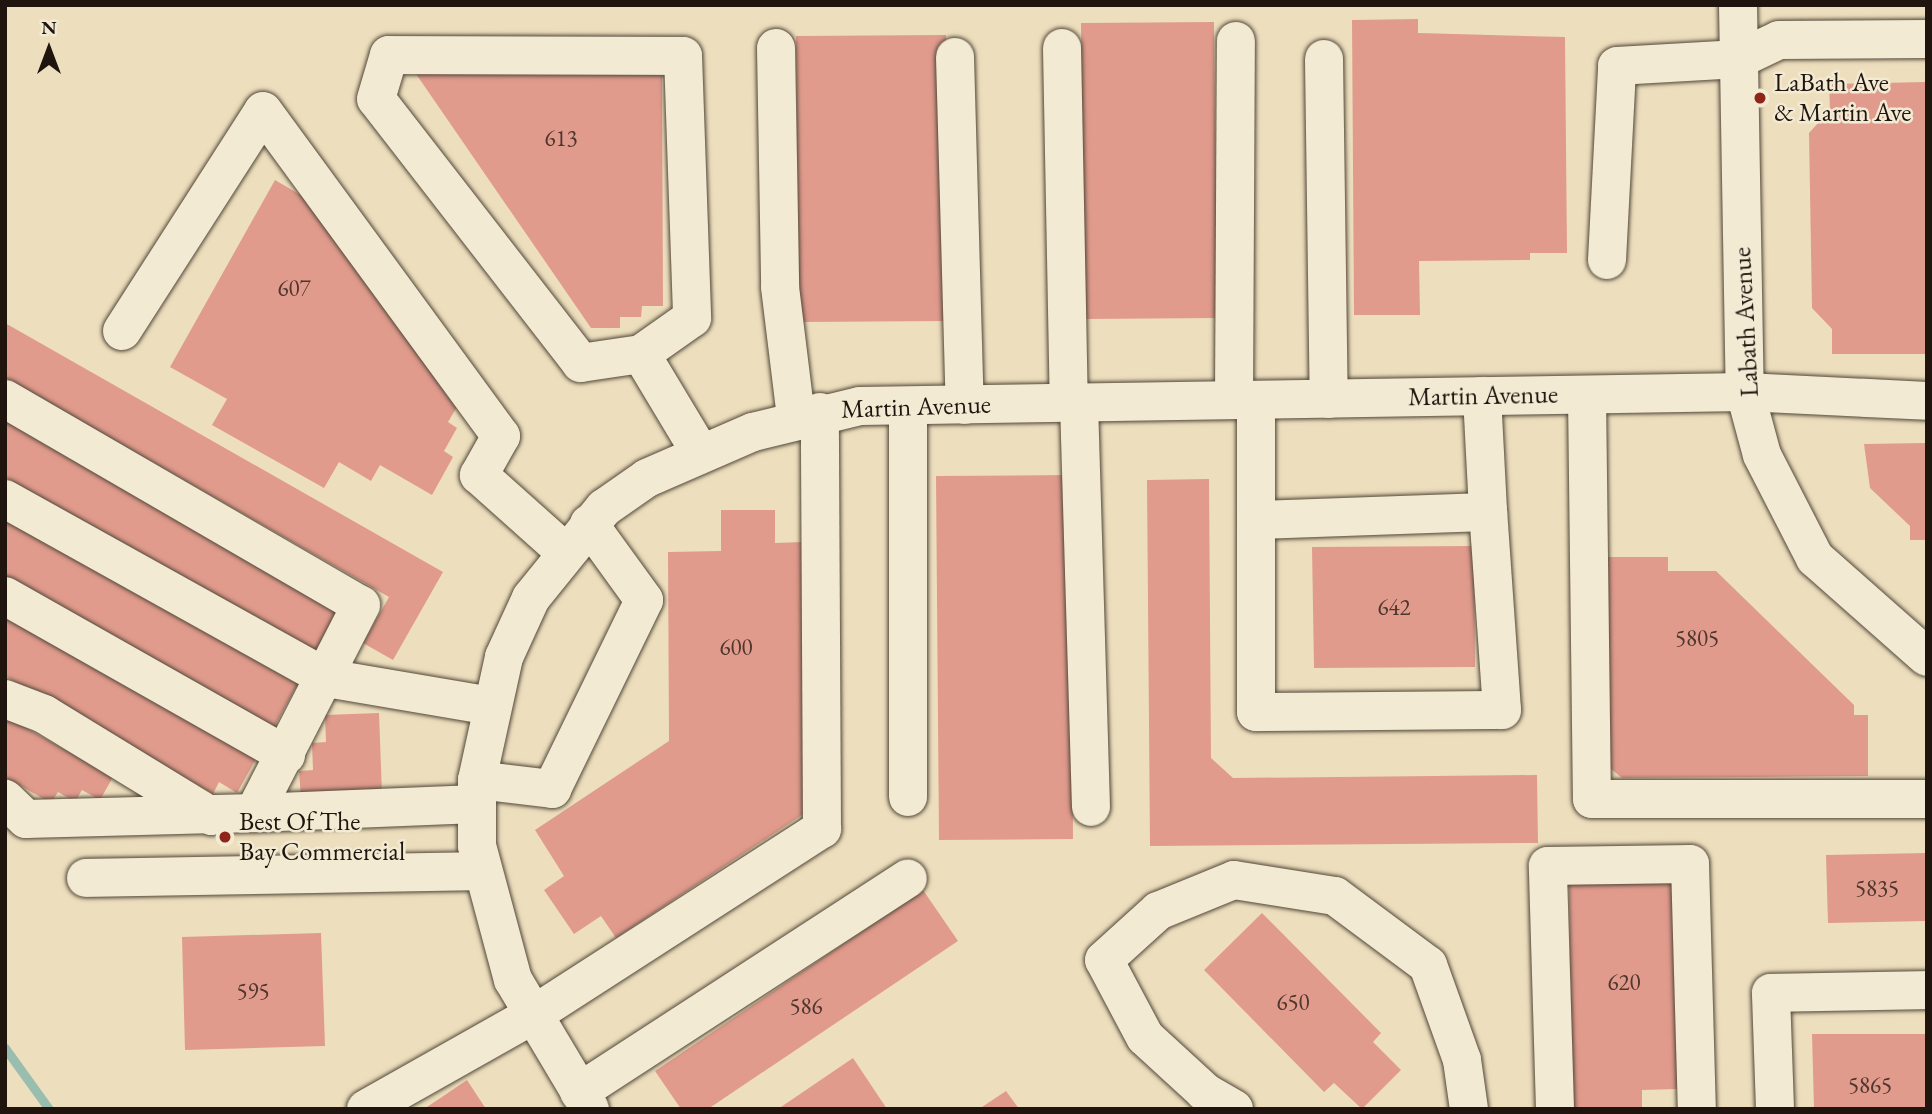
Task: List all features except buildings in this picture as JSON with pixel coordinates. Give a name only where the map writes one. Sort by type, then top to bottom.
[{"type":"street","name":"Labath Avenue","points":[[1738,5],[1745,392],[1762,455],[1815,558],[1927,657]]},
{"type":"street","points":[[1607,260],[1617,66],[1739,60],[1779,40],[1927,39]]},
{"type":"street","points":[[1236,41],[1245,400],[1256,520],[1256,712],[1502,710],[1482,396]]},
{"type":"street","points":[[366,1109],[533,1015],[822,829],[808,415],[780,287],[776,48]]},
{"type":"street","points":[[1062,48],[1091,807]]},
{"type":"street","points":[[389,55],[683,55],[692,318],[641,354],[581,363],[376,99],[389,55]]},
{"type":"street","points":[[955,57],[965,405]]},
{"type":"street","points":[[1324,59],[1329,399]]},
{"type":"street","points":[[122,331],[263,111],[501,436],[479,475],[564,551]]},
{"type":"street","points":[[641,354],[700,452]]},
{"type":"street","name":"Martin Avenue","points":[[584,1101],[513,980],[482,871],[477,792],[492,706],[504,657],[530,598],[564,551],[589,524],[647,478],[700,452],[808,415],[908,405],[1745,392],[1927,401]]},
{"type":"street","points":[[1587,395],[1592,799],[1927,799]]},
{"type":"street","points":[[5,399],[361,605],[326,678],[254,813]]},
{"type":"street","points":[[908,405],[908,797]]},
{"type":"street","points":[[5,499],[326,678],[492,706]]},
{"type":"street","points":[[1256,520],[1488,512]]},
{"type":"street","points":[[5,799],[26,819],[211,816],[477,792],[552,789],[645,600],[589,524]]},
{"type":"street","points":[[5,596],[285,755]]},
{"type":"street","points":[[5,699],[44,714],[211,816]]},
{"type":"street","points":[[1555,1109],[1548,866],[1690,864],[1697,1109]]},
{"type":"street","points":[[86,878],[482,871]]},
{"type":"street","points":[[584,1101],[908,878]]},
{"type":"street","points":[[1234,1109],[1205,1092],[1144,1037],[1104,960],[1158,911],[1234,880],[1335,896],[1428,965],[1462,1060],[1469,1109]]},
{"type":"street","points":[[1775,1109],[1771,993],[1927,990]]},
{"type":"waterway","points":[[5,1048],[49,1109]]},
{"type":"place","name":"LaBath Ave & Martin Ave","points":[[1760,98]]},
{"type":"place","name":"Best Of The Bay Commercial","points":[[225,837]]}]
